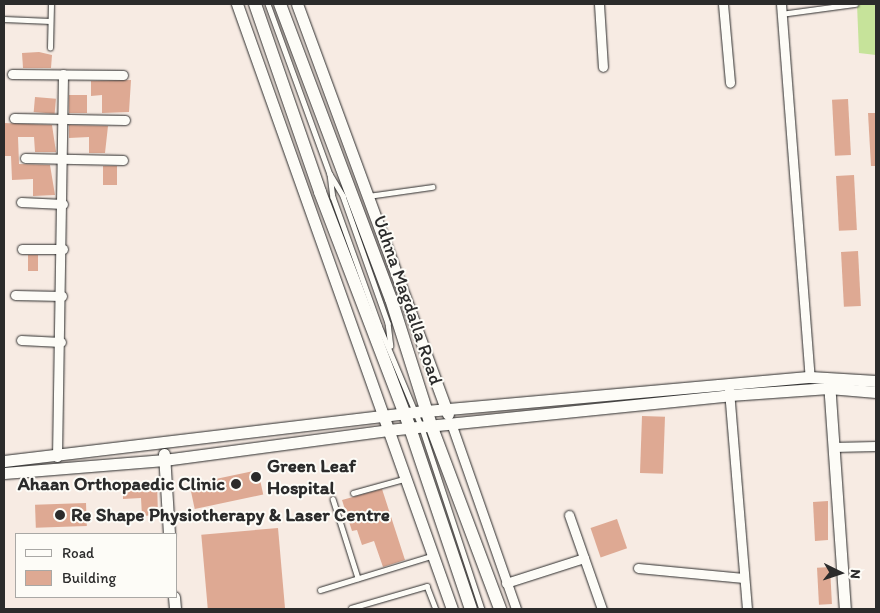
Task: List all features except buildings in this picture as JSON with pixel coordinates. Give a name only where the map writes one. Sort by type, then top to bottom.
[{"type":"main road","name":"Udhna Magdalla Road","points":[[255,4],[375,336],[416,413],[472,609]]},
{"type":"main road","name":"Udhna Magdalla Road","points":[[280,4],[391,299],[416,413],[421,427],[500,609]]},
{"type":"street","points":[[237,4],[452,609]]},
{"type":"street","points":[[297,4],[446,409],[516,609]]},
{"type":"street","points":[[599,4],[603,67]]},
{"type":"street","points":[[723,4],[730,83]]},
{"type":"street","points":[[781,4],[810,377]]},
{"type":"street","points":[[12,74],[123,74]]},
{"type":"street","points":[[57,457],[63,249],[63,74]]},
{"type":"street","points":[[14,118],[125,120]]},
{"type":"street","points":[[25,158],[123,160]]},
{"type":"street","points":[[21,202],[63,204]]},
{"type":"street","points":[[22,249],[63,249]]},
{"type":"street","points":[[15,295],[62,296]]},
{"type":"street","points":[[357,342],[375,336]]},
{"type":"street","points":[[21,340],[61,342]]},
{"type":"street","points":[[4,473],[164,460],[388,430],[729,390],[810,377],[876,392]]},
{"type":"street","points":[[4,461],[57,457],[446,409],[876,380]]},
{"type":"street","points":[[829,382],[845,609]]},
{"type":"street","points":[[729,390],[747,609]]},
{"type":"street","points":[[163,444],[170,533]]},
{"type":"street","points":[[833,446],[876,446]]},
{"type":"street","points":[[569,515],[602,609]]},
{"type":"street","points":[[506,583],[584,558]]},
{"type":"street","points":[[638,568],[744,578]]},
{"type":"lane","points":[[50,48],[51,4]]},
{"type":"lane","points":[[268,4],[330,174],[343,196],[384,314],[391,350]]},
{"type":"lane","points":[[782,14],[855,4]]},
{"type":"lane","points":[[4,19],[50,21]]},
{"type":"lane","points":[[330,174],[333,198],[416,413]]},
{"type":"lane","points":[[367,196],[432,187]]},
{"type":"lane","points":[[421,427],[482,609]]},
{"type":"lane","points":[[353,494],[405,479]]},
{"type":"lane","points":[[333,499],[358,578]]},
{"type":"lane","points":[[320,590],[432,555]]},
{"type":"lane","points":[[351,608],[427,586],[436,609]]},
{"type":"green space","points":[[857,4],[876,4],[876,55],[859,53]]},
{"type":"place","name":"Green Leaf Hospital","points":[[256,477]]},
{"type":"place","name":"Ahaan Orthopaedic Clinic","points":[[236,484]]},
{"type":"place","name":"Re Shape Physiotherapy & Laser Centre","points":[[60,515]]}]
